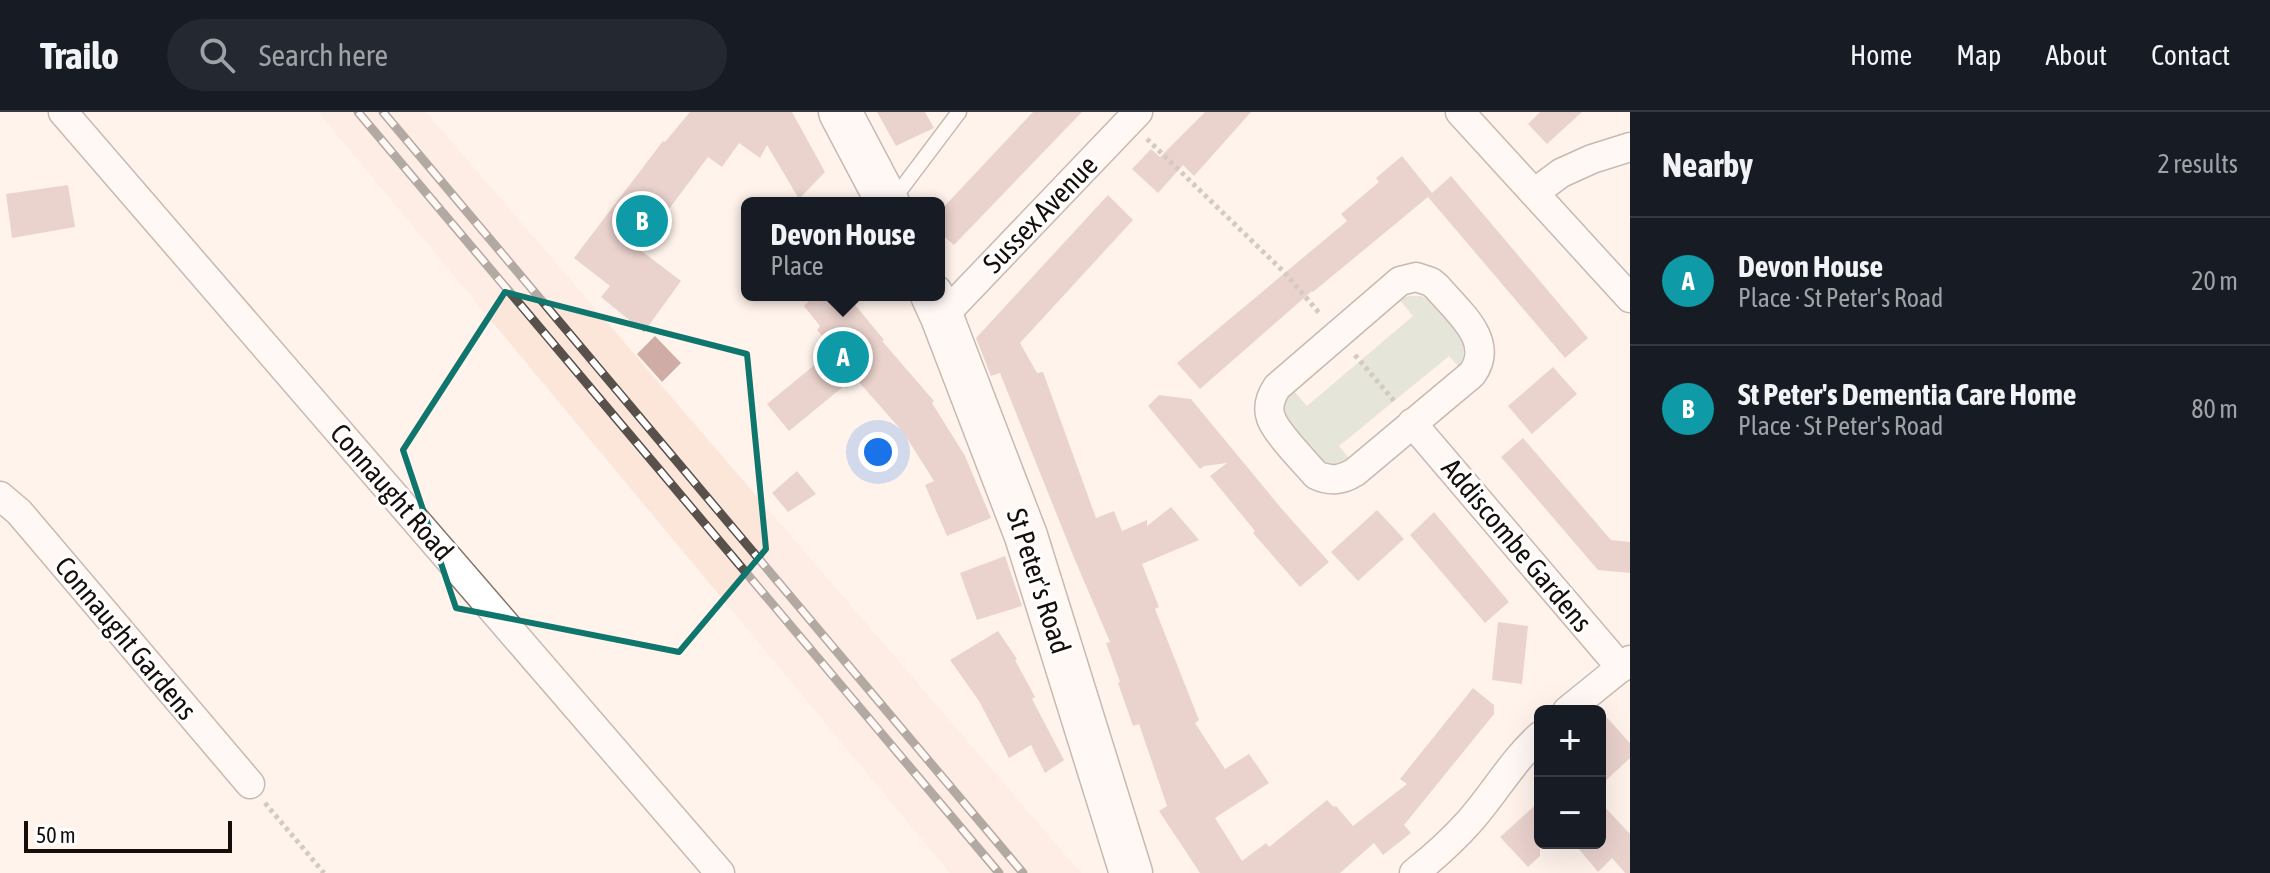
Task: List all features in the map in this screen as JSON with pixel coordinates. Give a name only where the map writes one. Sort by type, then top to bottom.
[{"type":"main road","points":[[840,112],[887,197]]},
{"type":"main road","name":"St Peter's Road","points":[[937,306],[1026,536],[1131,873]]},
{"type":"street","name":"Connaught Road","points":[[63,112],[720,873]]},
{"type":"street","points":[[1460,112],[1630,298]]},
{"type":"street","name":"Sussex Avenue","points":[[945,298],[1133,117]]},
{"type":"street","points":[[1534,193],[1561,173],[1630,147]]},
{"type":"street","points":[[1416,277],[1437,287],[1476,335],[1481,345],[1481,355],[1472,374],[1412,423],[1347,477],[1336,480],[1316,475],[1271,420],[1269,409],[1277,387],[1400,281],[1416,277]]},
{"type":"street","name":"Addiscombe Gardens","points":[[1412,423],[1625,664]]},
{"type":"street","name":"Connaught Gardens","points":[[0,496],[19,512],[250,784]]},
{"type":"street","points":[[1574,705],[1625,664]]},
{"type":"street","points":[[1414,873],[1444,849],[1471,821],[1534,742]]},
{"type":"lane","points":[[895,197],[959,112]]},
{"type":"path","points":[[1133,117],[1285,273],[1412,423]]},
{"type":"path","points":[[250,784],[324,873]]},
{"type":"highlighted area","points":[[505,292],[747,354],[766,549],[679,652],[456,608],[403,450]]},
{"type":"shaded area","points":[[318,112],[426,112],[1081,873],[950,873]]},
{"type":"green space","points":[[1409,296],[1430,300],[1465,338],[1468,349],[1462,370],[1449,356],[1339,446],[1351,461],[1333,467],[1324,465],[1282,416],[1286,397],[1292,389],[1307,406],[1413,316],[1399,299]]},
{"type":"building","points":[[690,112],[792,112],[825,172],[798,197],[767,145],[760,158],[739,143],[722,167],[708,157],[639,249],[681,281],[644,332],[601,297],[610,286],[574,258]]},
{"type":"building","points":[[877,112],[925,112],[934,128],[896,146]]},
{"type":"building","points":[[1033,112],[1082,112],[954,245],[945,237],[945,206]]},
{"type":"building","points":[[1205,112],[1251,112],[1194,176],[1183,165],[1158,193],[1132,169],[1151,149],[1160,157]]},
{"type":"building","points":[[1540,112],[1582,112],[1547,144],[1528,124]]},
{"type":"building","points":[[1402,156],[1432,193],[1451,176],[1588,338],[1565,358],[1428,197],[1312,291],[1200,389],[1177,363],[1347,221],[1341,214],[1379,182],[1376,178]]},
{"type":"building","points":[[68,185],[75,227],[12,238],[6,194]]},
{"type":"building","points":[[1108,195],[1133,220],[1020,343],[1037,373],[1043,372],[1096,518],[1114,511],[1122,531],[1147,520],[1147,526],[1171,507],[1199,540],[1142,564],[1159,607],[1155,609],[1199,720],[1195,723],[1225,769],[1249,754],[1269,783],[1215,818],[1242,861],[1266,843],[1269,847],[1327,800],[1353,826],[1407,784],[1400,779],[1473,688],[1494,705],[1494,714],[1404,825],[1411,833],[1383,855],[1374,843],[1340,873],[1200,873],[1159,811],[1167,806],[1139,724],[1133,726],[1118,683],[1106,643],[1110,642],[1000,373],[991,376],[976,338]]},
{"type":"building","points":[[809,301],[852,301],[934,401],[932,403],[965,456],[991,518],[947,536],[925,485],[934,481],[903,432],[857,380],[846,388],[844,386],[789,431],[767,404],[834,349],[817,330],[820,326],[804,306]]},
{"type":"building","points":[[655,336],[681,363],[662,382],[637,354]]},
{"type":"building","points":[[1553,367],[1577,394],[1532,434],[1508,406]]},
{"type":"building","points":[[1159,395],[1191,399],[1329,562],[1300,587],[1253,533],[1255,531],[1210,476],[1227,463],[1200,469],[1148,406]]},
{"type":"building","points":[[1523,438],[1611,540],[1630,542],[1630,573],[1598,570],[1501,457]]},
{"type":"building","points":[[797,471],[816,494],[788,512],[772,493]]},
{"type":"building","points":[[1377,510],[1404,539],[1358,581],[1331,552]]},
{"type":"building","points":[[1434,512],[1509,602],[1485,623],[1410,535]]},
{"type":"building","points":[[1005,556],[1022,606],[977,620],[960,573]]},
{"type":"building","points":[[1498,622],[1528,626],[1522,684],[1492,680]]},
{"type":"building","points":[[998,631],[1017,659],[1035,697],[1032,699],[1064,760],[1045,773],[1031,745],[1009,758],[979,701],[950,660]]},
{"type":"building","points":[[1606,717],[1630,743],[1630,758],[1606,780]]},
{"type":"building","points":[[1534,806],[1534,849],[1540,849],[1540,856],[1528,867],[1500,837]]},
{"type":"building","points":[[1606,808],[1630,834],[1630,873],[1625,873],[1612,858],[1598,872],[1579,849],[1606,849]]},
{"type":"railway","points":[[358,112],[999,873]]},
{"type":"railway","points":[[383,112],[1023,873]]},
{"type":"place","name":"St Peter's Dementia Care Home","points":[[642,221]]},
{"type":"place","name":"Devon House","points":[[843,357]]}]
